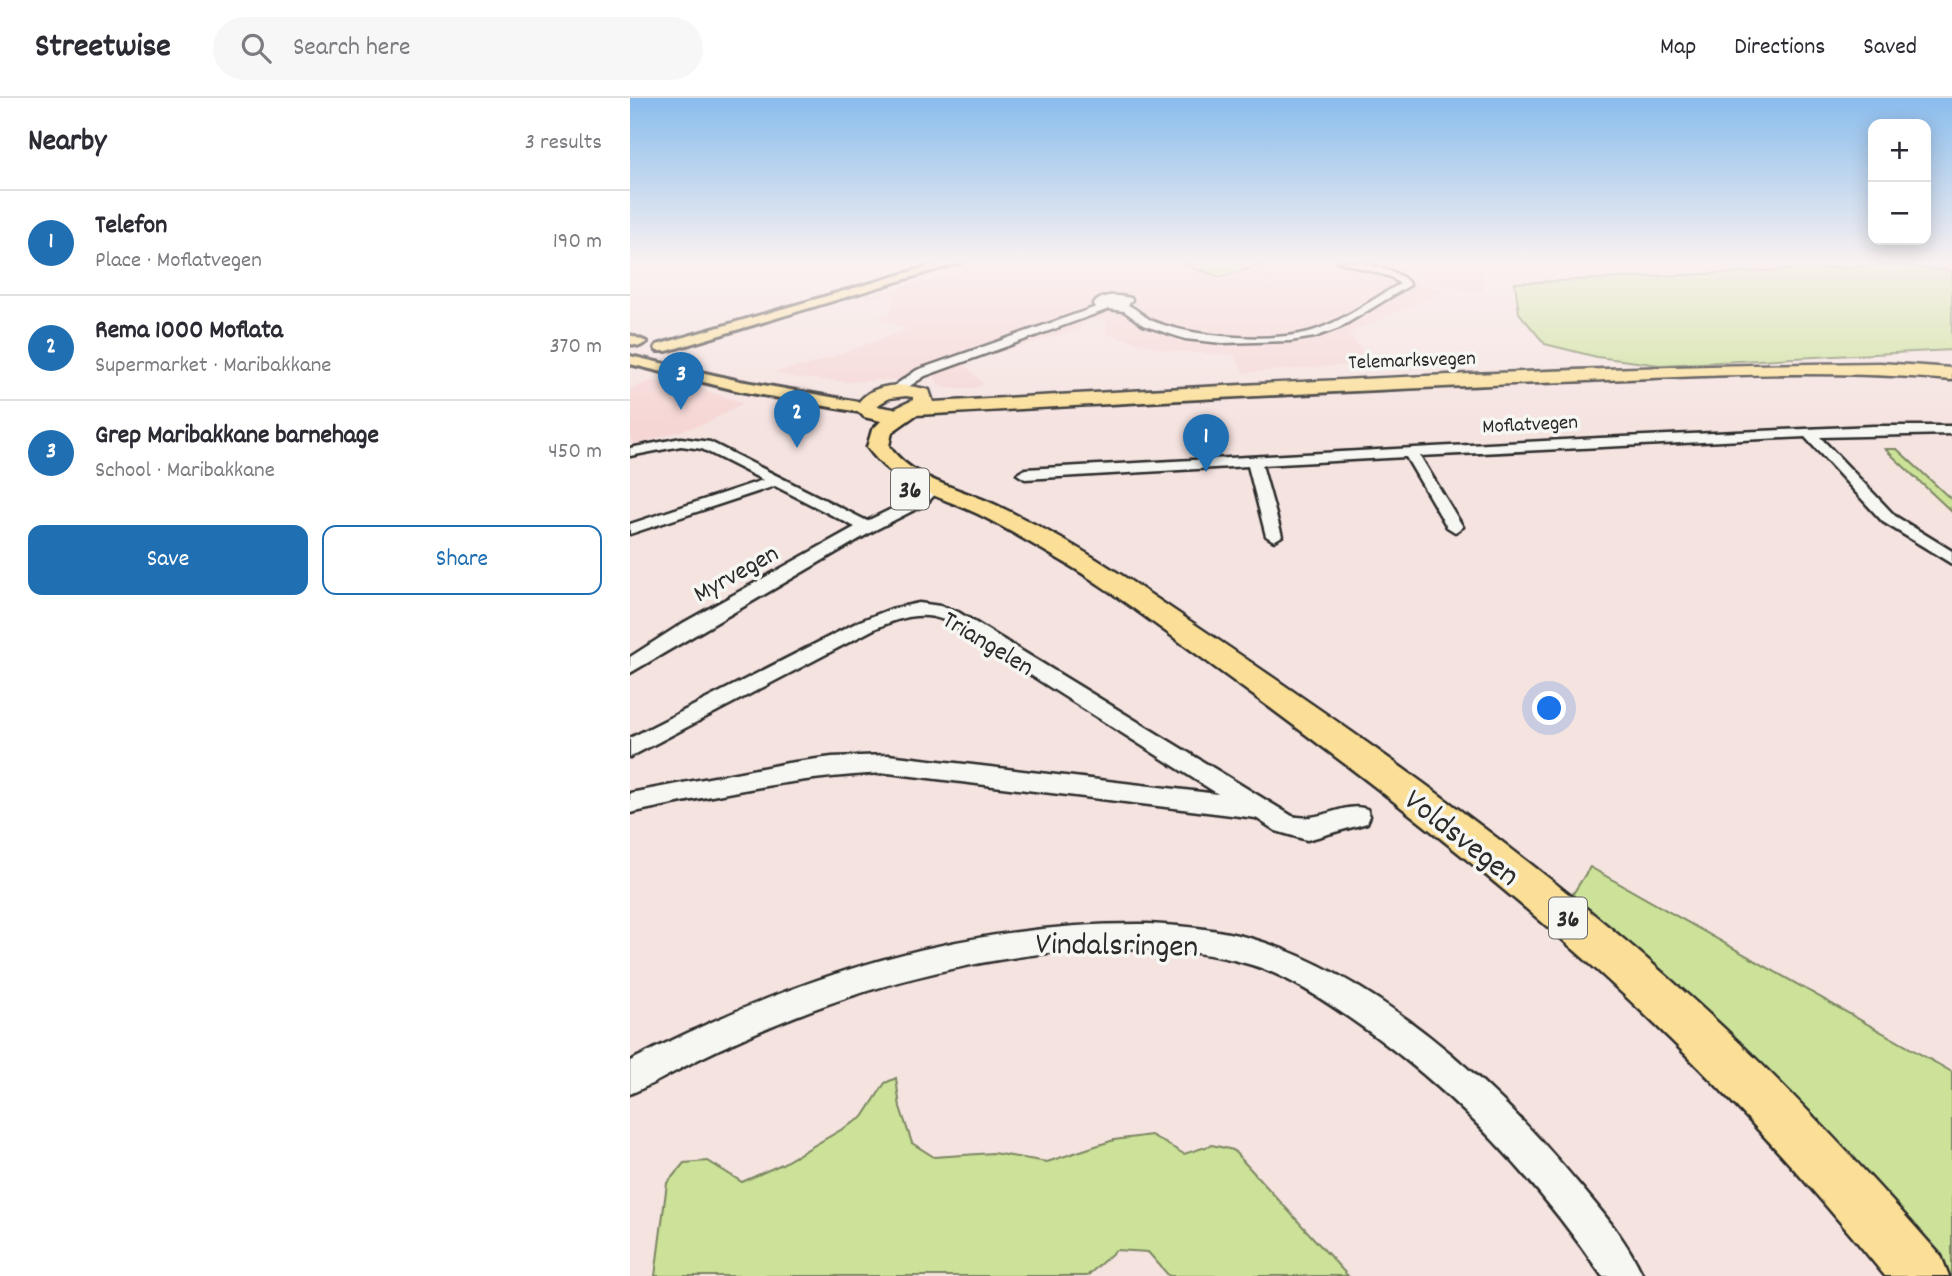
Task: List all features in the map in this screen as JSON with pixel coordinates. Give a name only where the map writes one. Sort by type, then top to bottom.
[{"type":"highway","name":"Telemarksvegen","points":[[915,402],[1066,399],[1713,370],[1951,367]]},
{"type":"highway","points":[[888,392],[915,402],[883,415],[866,409],[868,401],[888,392]]},
{"type":"highway","name":"Voldsvegen","points":[[915,402],[881,429],[877,445],[879,453],[925,491]]},
{"type":"highway","name":"Voldsvegen","points":[[866,409],[859,439],[864,457],[878,471],[925,491],[996,513],[1009,523],[1063,551],[1134,597],[1398,786],[1557,909],[1732,1067],[1866,1210],[1921,1276]]},
{"type":"main road","points":[[630,360],[646,344],[761,316]]},
{"type":"main road","points":[[646,344],[677,362],[726,377],[834,395],[888,392]]},
{"type":"main road","points":[[630,360],[740,386],[866,409]]},
{"type":"street","points":[[888,392],[921,373],[1080,316]]},
{"type":"street","points":[[1138,316],[1147,323],[1185,336],[1223,340],[1311,335],[1352,316]]},
{"type":"street","points":[[915,402],[920,381],[941,366]]},
{"type":"street","name":"Moflatvegen","points":[[1025,474],[1809,433],[1952,430]]},
{"type":"street","points":[[1809,433],[1889,519],[1952,559]]},
{"type":"street","points":[[630,452],[669,443],[698,443],[867,527]]},
{"type":"street","points":[[1411,453],[1455,527]]},
{"type":"street","points":[[1254,462],[1274,536]]},
{"type":"street","points":[[630,529],[776,481]]},
{"type":"street","name":"Myrvegen","points":[[633,660],[867,527],[925,491]]},
{"type":"street","name":"Triangelen","points":[[630,748],[867,625],[897,612],[933,609],[974,630],[1285,824],[1307,830],[1358,816]]},
{"type":"street","name":"Triangelen","points":[[630,803],[788,772],[832,766],[888,764],[1072,784],[1257,809]]},
{"type":"street","name":"Vindalsringen","points":[[630,1078],[695,1044],[834,988],[975,949],[1066,937],[1164,937],[1198,940],[1267,957],[1303,972],[1416,1044],[1477,1098],[1538,1161],[1579,1212],[1624,1276]]},
{"type":"shaded area","points":[[1388,316],[1349,333],[1373,363],[1244,373],[1234,355],[1169,351],[1106,334],[1106,321],[1090,320],[1076,330],[963,363],[984,384],[976,388],[946,388],[939,385],[933,375],[928,378],[849,382],[797,378],[774,372],[806,366],[906,330],[878,317]]},
{"type":"shaded area","points":[[651,381],[710,392],[743,403],[709,422],[635,445],[630,438],[630,389]]},
{"type":"green space","points":[[1521,316],[1952,316],[1952,350],[1660,365],[1597,357],[1545,344]]},
{"type":"green space","points":[[1885,449],[1897,449],[1952,500],[1952,512]]},
{"type":"green space","points":[[1590,867],[1952,1072],[1952,1276],[1898,1276],[1776,1134],[1555,922]]},
{"type":"green space","points":[[896,1078],[900,1107],[912,1143],[934,1157],[993,1153],[1047,1162],[1114,1140],[1151,1135],[1184,1154],[1212,1145],[1233,1150],[1348,1276],[1169,1276],[1148,1252],[1116,1250],[1087,1276],[655,1276],[667,1183],[684,1163],[708,1161],[742,1182],[782,1164],[863,1117],[885,1083]]},
{"type":"place","name":"Grep Maribakkane barnehage","points":[[681,410]]},
{"type":"place","name":"Rema 1000 Moflata","points":[[797,448]]},
{"type":"place","name":"Telefon","points":[[1206,472]]}]
